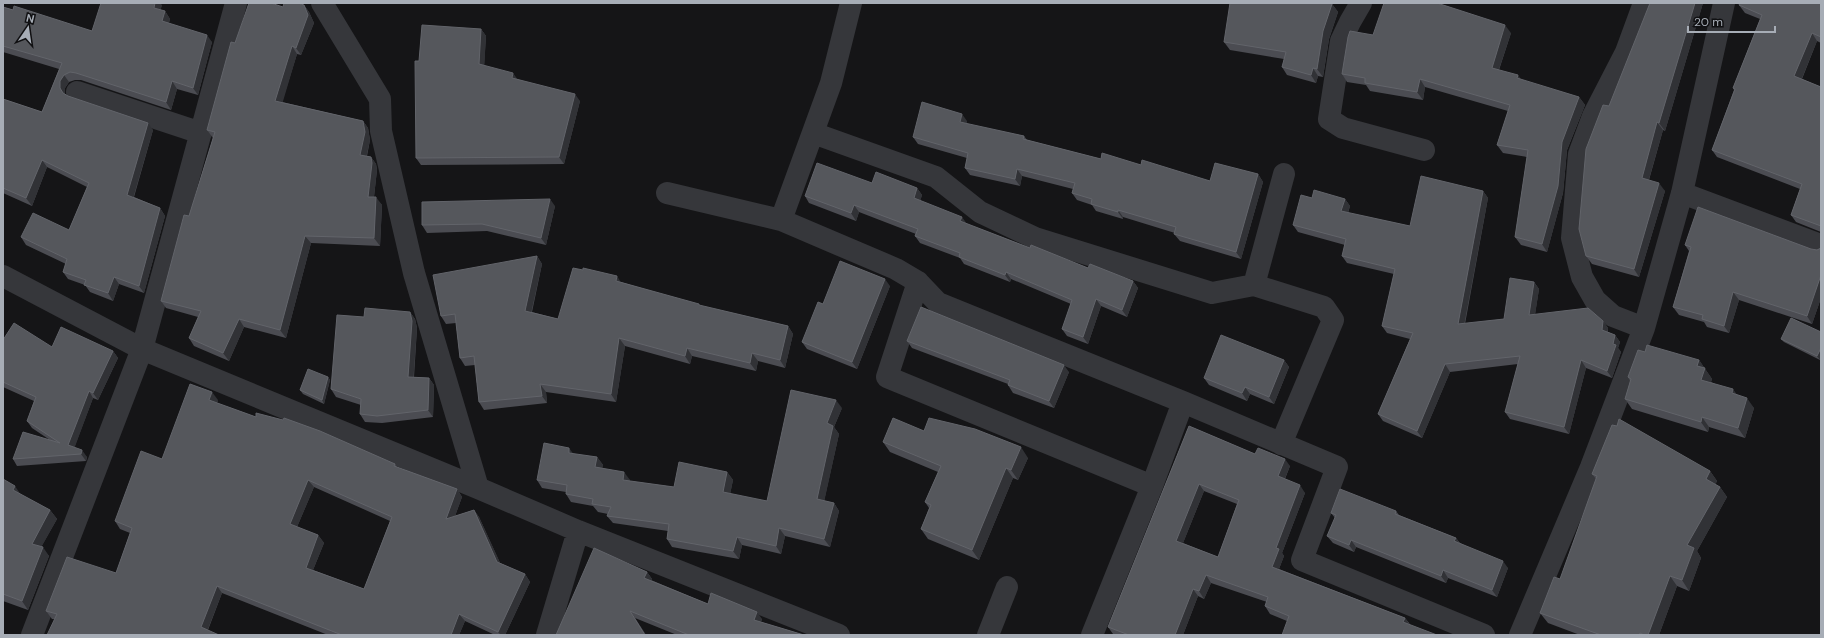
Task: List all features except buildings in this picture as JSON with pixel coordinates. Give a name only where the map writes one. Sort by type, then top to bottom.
[{"type":"street","points":[[32,635],[142,349],[236,3]]},
{"type":"street","points":[[322,3],[380,99],[382,131],[414,273],[478,488]]},
{"type":"street","points":[[781,220],[831,83],[851,3]]},
{"type":"street","points":[[1361,3],[1341,41],[1329,119],[1343,128],[1424,150]]},
{"type":"street","points":[[1644,3],[1626,52],[1593,116],[1580,154],[1572,238],[1582,276],[1595,300],[1613,316],[1644,328]]},
{"type":"street","points":[[1520,635],[1591,467],[1644,328],[1682,192],[1724,3]]},
{"type":"street","points":[[77,92],[201,133]]},
{"type":"street","points":[[812,132],[936,177],[980,212],[1035,238],[1212,293],[1254,285],[1324,307],[1333,320],[1281,444]]},
{"type":"street","points":[[1254,285],[1284,174]]},
{"type":"street","points":[[1682,192],[1821,245]]},
{"type":"street","points":[[667,193],[781,220],[896,269],[918,282],[938,303],[1183,402],[1337,467],[1302,560],[1484,635]]},
{"type":"street","points":[[3,276],[142,349],[578,531],[839,635]]},
{"type":"street","points":[[918,282],[887,377],[1152,486]]},
{"type":"street","points":[[1092,635],[1152,486],[1183,402]]},
{"type":"street","points":[[547,635],[578,531]]},
{"type":"street","points":[[988,635],[1007,587]]}]
